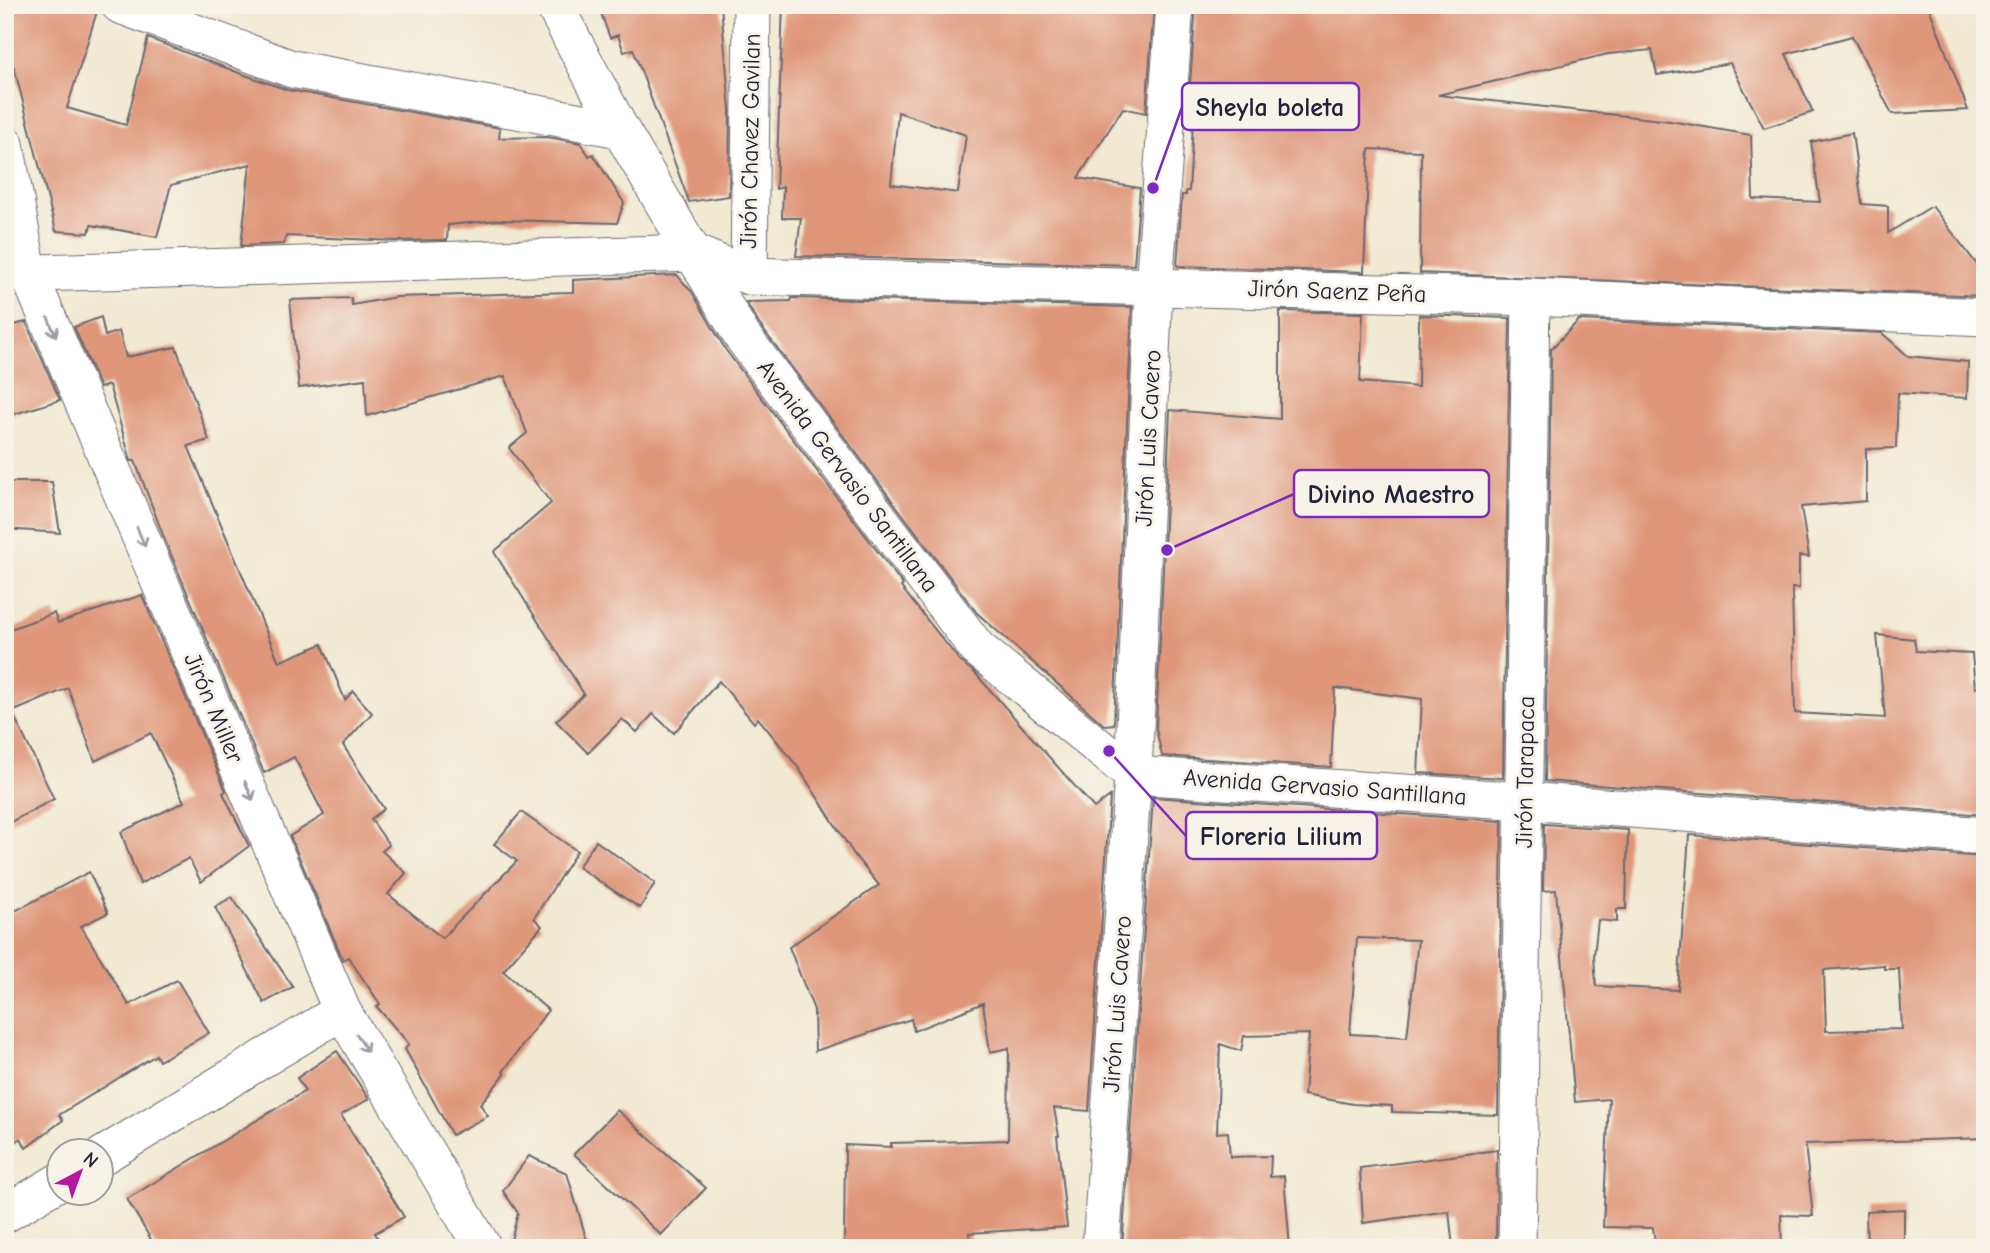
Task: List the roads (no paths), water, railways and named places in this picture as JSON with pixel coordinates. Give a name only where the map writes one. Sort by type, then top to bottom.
[{"type":"street","points":[[120,5],[292,69],[620,129]]},
{"type":"street","name":"Avenida Gervasio Santillana","points":[[554,5],[620,129],[742,337],[977,648],[1133,775],[1525,800],[1985,836]]},
{"type":"street","name":"Jirón Chavez Gavilan","points":[[749,276],[752,5]]},
{"type":"street","name":"Jirón Luis Cavero","points":[[1101,1248],[1133,775],[1154,286],[1175,5]]},
{"type":"street","name":"Jirón Miller","points":[[5,144],[17,273],[342,1011],[484,1248]]},
{"type":"street","points":[[17,273],[694,253]]},
{"type":"street","name":"Jirón Saenz Peña","points":[[694,253],[749,276],[1531,297],[1985,317]]},
{"type":"street","name":"Jirón Tarapaca","points":[[1517,1248],[1531,297]]},
{"type":"street","points":[[116,1148],[342,1011]]},
{"type":"street","points":[[5,1214],[46,1189]]},
{"type":"place","name":"Sheyla boleta","points":[[1153,188]]},
{"type":"place","name":"Divino Maestro","points":[[1167,550]]},
{"type":"place","name":"Floreria Lilium","points":[[1109,751]]}]
